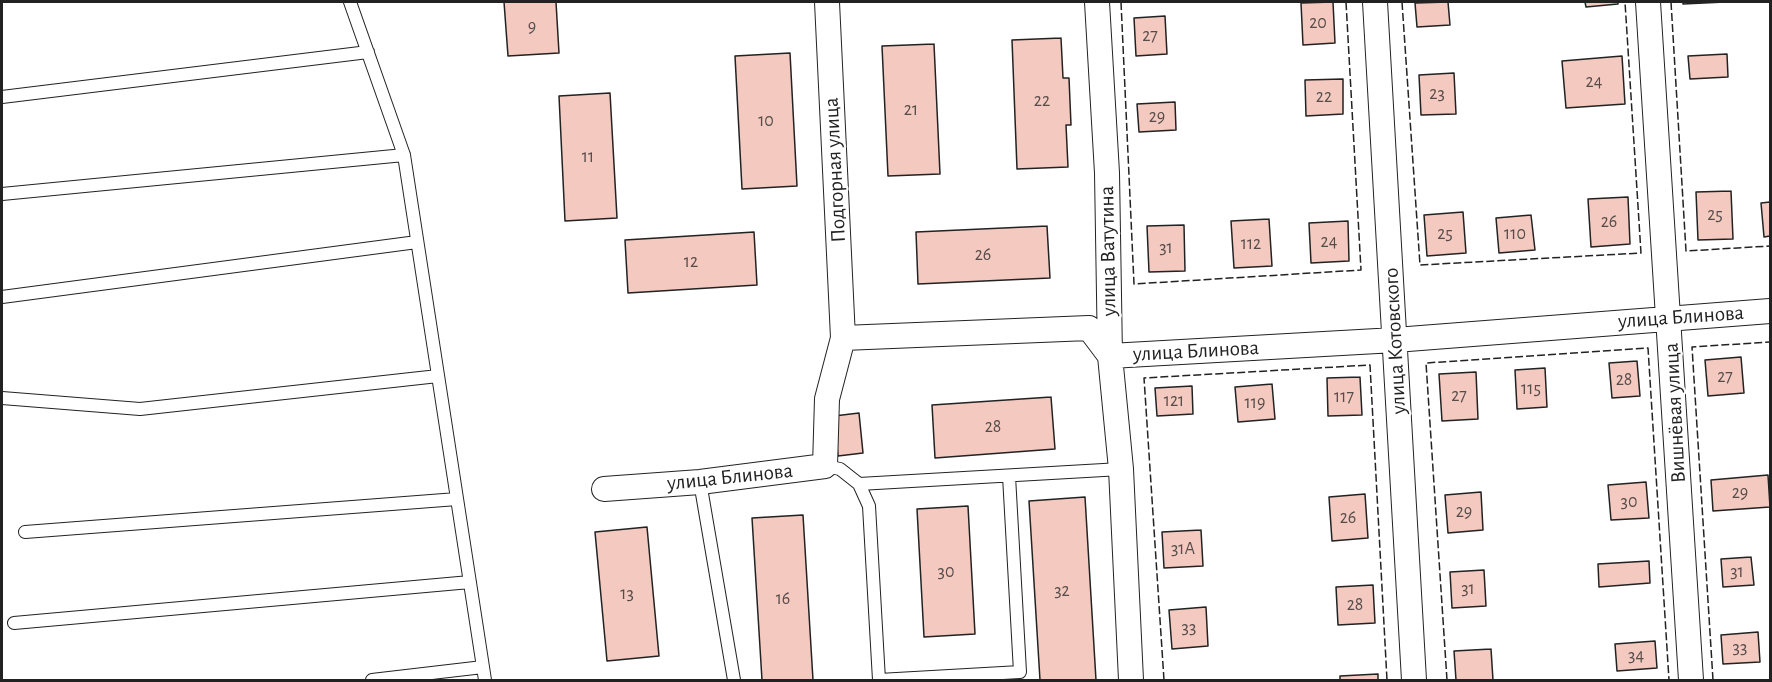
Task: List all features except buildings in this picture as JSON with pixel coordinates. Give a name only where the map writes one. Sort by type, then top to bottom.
[{"type":"street","name":"Подгорная улица","points":[[827,2],[843,338]]},
{"type":"street","name":"улица Ватутина","points":[[1097,2],[1107,173],[1110,356],[1121,469],[1131,681]]},
{"type":"street","name":"улица Котовского","points":[[1375,2],[1414,681]]},
{"type":"street","name":"Вишнёвая улица","points":[[1648,2],[1691,681]]},
{"type":"street","name":"улица Блинова","points":[[843,338],[1089,328],[1110,356],[1395,340],[1669,317],[1770,311]]},
{"type":"street","points":[[825,466],[827,399],[843,338]]},
{"type":"street","name":"улица Блинова","points":[[604,489],[700,482],[825,466]]},
{"type":"lane","points":[[350,2],[404,155],[485,681]]},
{"type":"lane","points":[[2,98],[368,52]]},
{"type":"lane","points":[[2,194],[404,155]]},
{"type":"lane","points":[[2,297],[417,242]]},
{"type":"lane","points":[[2,398],[140,409],[438,376]]},
{"type":"lane","points":[[825,466],[840,469],[859,484],[869,506],[879,680],[1020,672],[1009,476]]},
{"type":"lane","points":[[859,484],[1121,469]]},
{"type":"lane","points":[[700,482],[734,681]]},
{"type":"lane","points":[[25,532],[457,499]]},
{"type":"lane","points":[[14,623],[470,582]]},
{"type":"lane","points":[[372,681],[483,667]]},
{"type":"fence","points":[[1121,2],[1134,284],[1361,270],[1346,2]]},
{"type":"fence","points":[[1402,2],[1420,265],[1641,253],[1625,2]]},
{"type":"fence","points":[[1671,2],[1686,251],[1770,246]]},
{"type":"fence","points":[[1713,680],[1692,347],[1770,342]]},
{"type":"fence","points":[[1447,680],[1426,363],[1648,348],[1669,680]]},
{"type":"fence","points":[[1164,680],[1144,378],[1370,365],[1387,680]]}]
